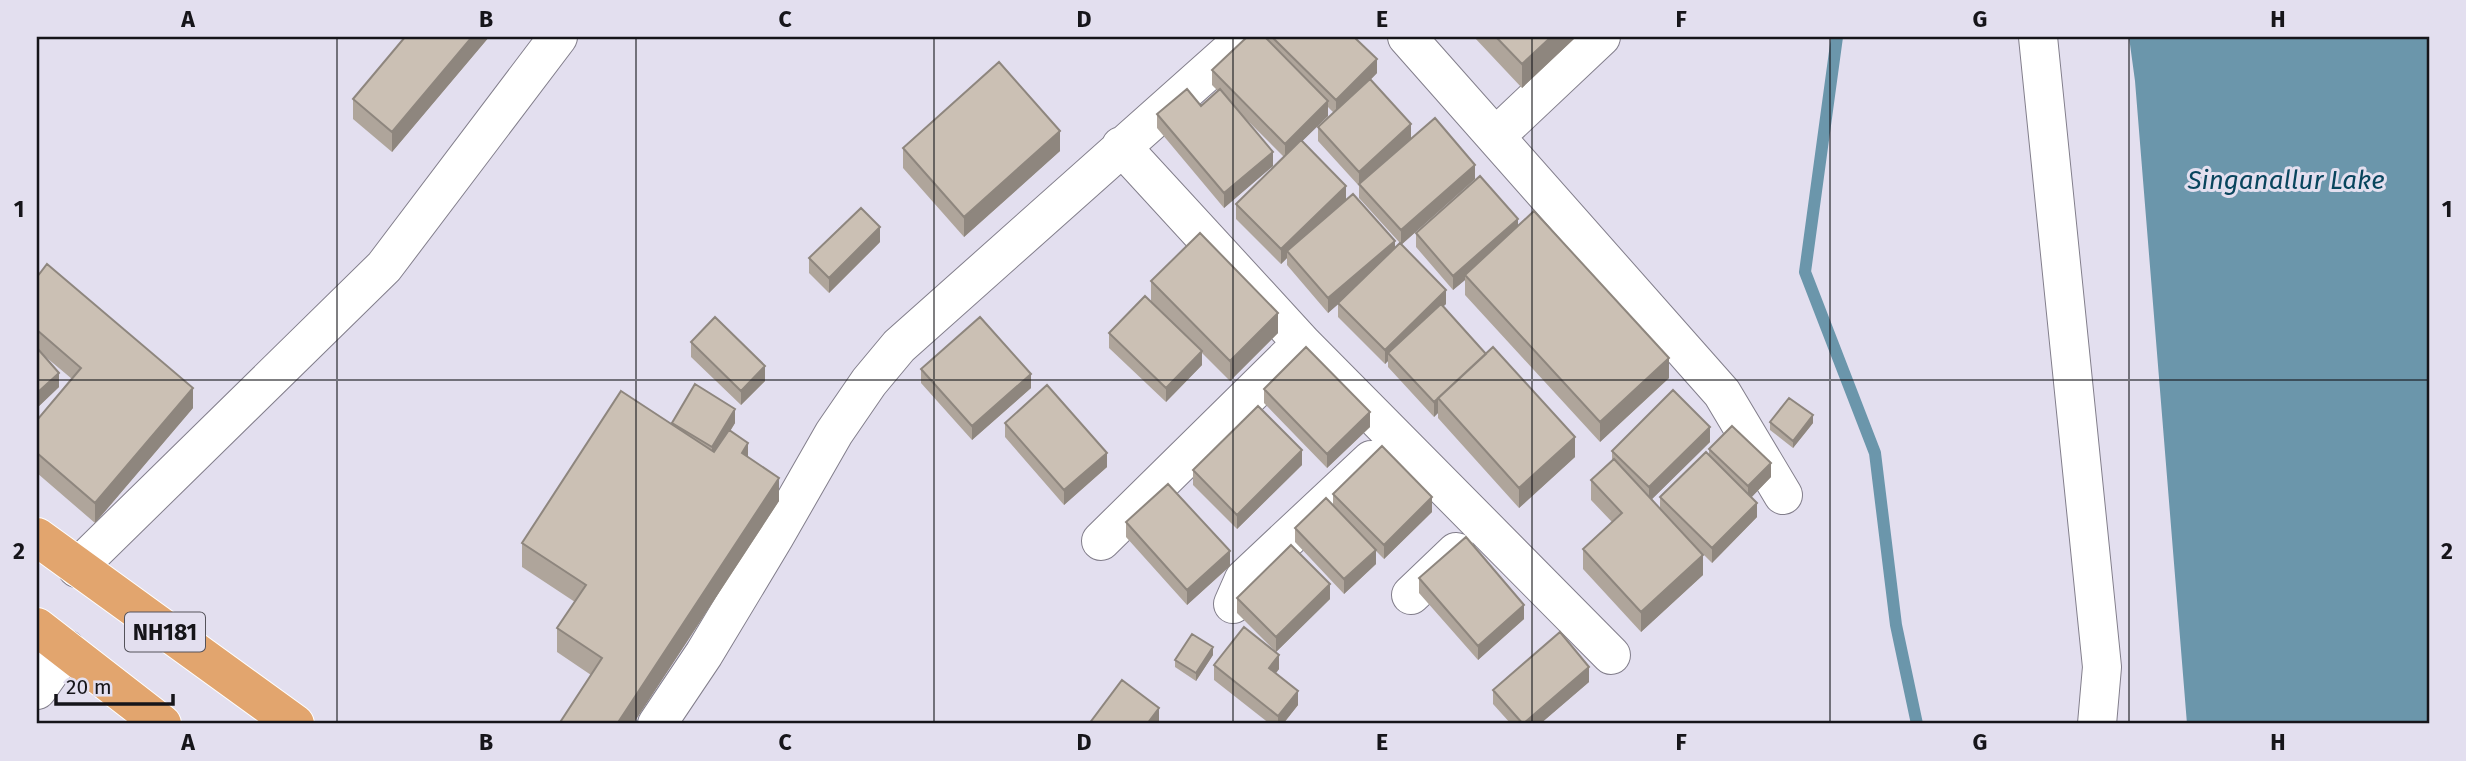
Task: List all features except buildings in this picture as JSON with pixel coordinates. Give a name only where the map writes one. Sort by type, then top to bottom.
[{"type":"highway","name":"NH181","points":[[37,537],[295,724]]},
{"type":"highway","name":"NH181","points":[[51,638],[162,724]]},
{"type":"street","points":[[77,568],[383,267],[558,37]]},
{"type":"street","points":[[657,724],[704,654],[834,433],[898,346],[1246,37]]},
{"type":"street","points":[[1407,37],[1722,393],[1783,495]]},
{"type":"street","points":[[1496,136],[1601,37]]},
{"type":"street","points":[[2038,37],[2102,667],[2098,724]]},
{"type":"street","points":[[1121,146],[1302,343],[1611,656]]},
{"type":"street","points":[[1101,541],[1302,343]]},
{"type":"street","points":[[1233,604],[1244,579],[1395,437]]},
{"type":"street","points":[[1411,595],[1483,526]]},
{"type":"street","points":[[37,690],[51,638]]},
{"type":"water","name":"Singanallur Lake","points":[[2129,37],[2429,37],[2429,724],[2187,724],[2135,81]]},
{"type":"waterway","points":[[1837,37],[1805,272],[1875,453],[1896,625],[1917,724]]}]
